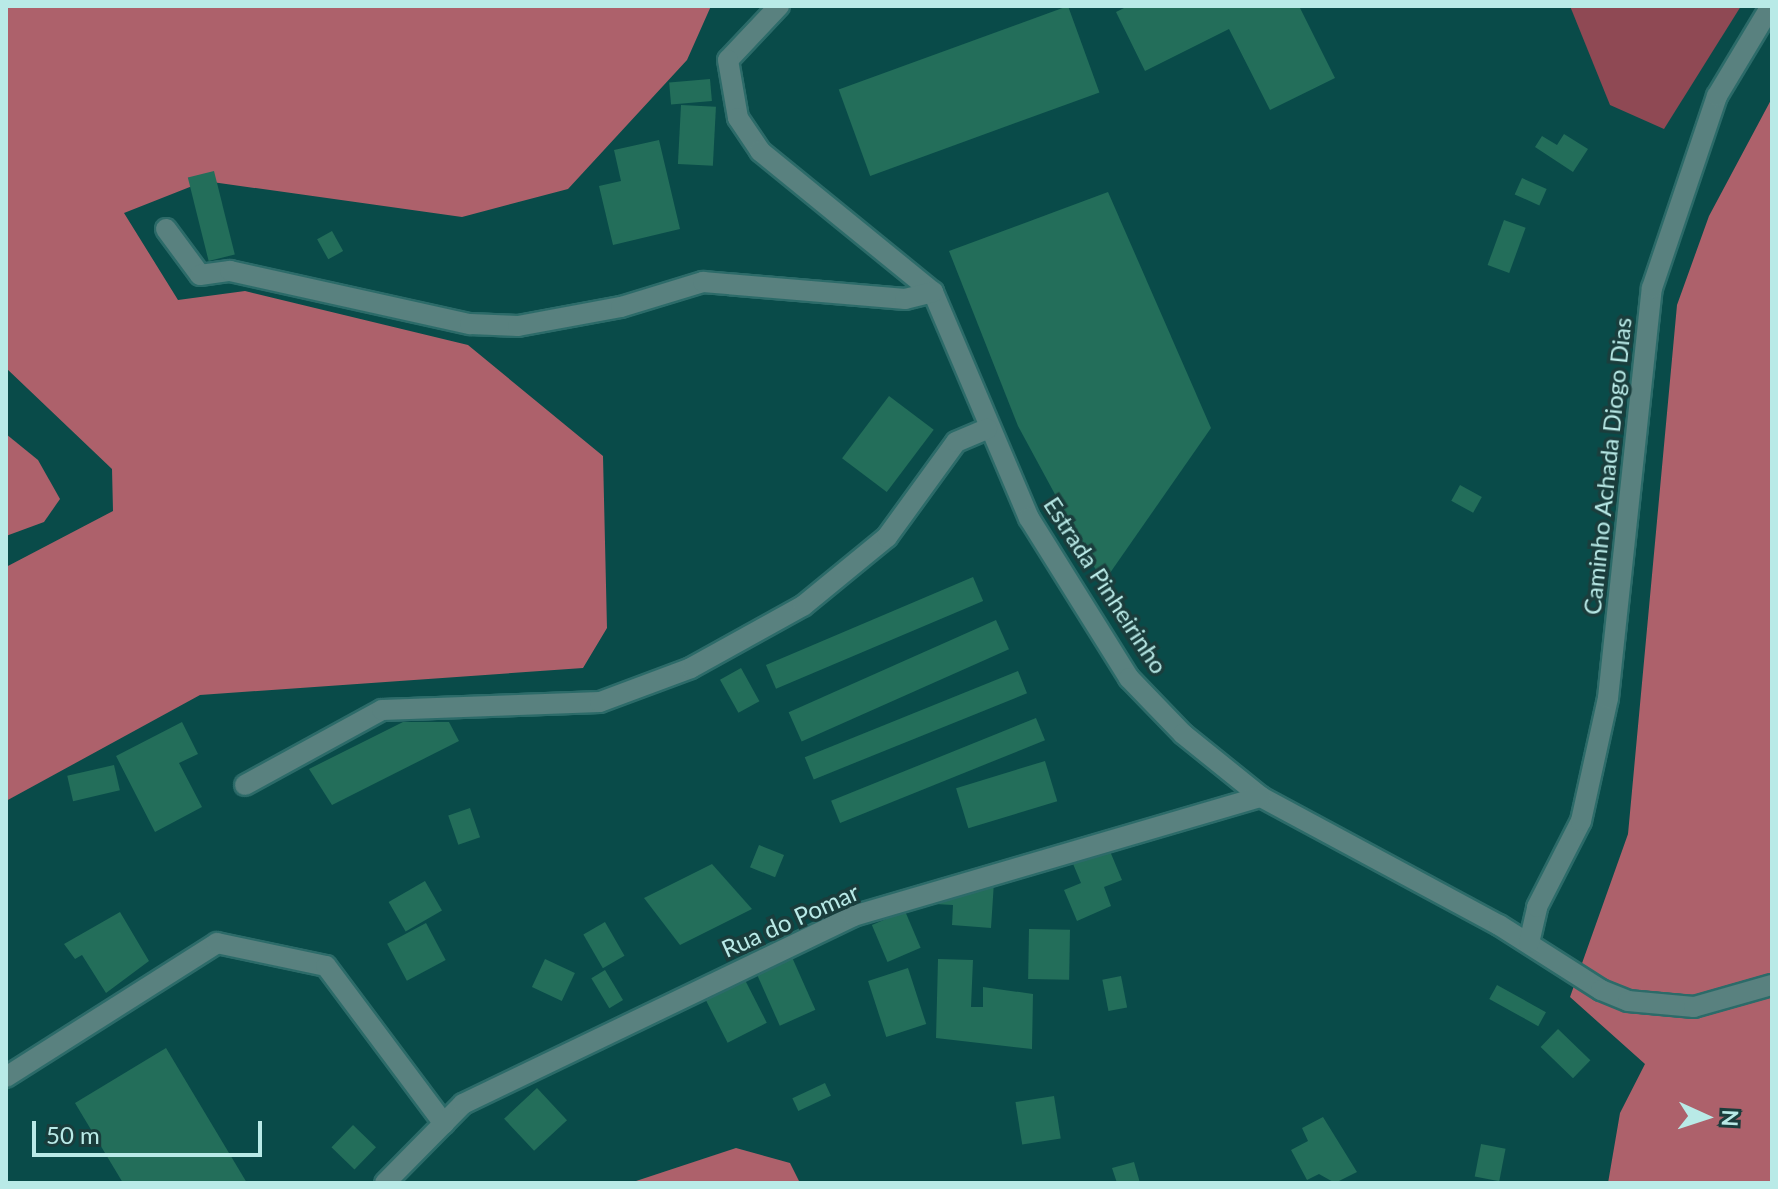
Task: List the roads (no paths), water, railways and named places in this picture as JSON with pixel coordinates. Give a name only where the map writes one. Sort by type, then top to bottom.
[{"type":"street","name":"Estrada Pinheirinho","points":[[779,6],[728,60],[738,118],[760,151],[933,292],[987,429],[1029,518],[1129,678],[1261,797],[1529,943],[1601,990],[1640,1003],[1694,1007],[1772,985]]},
{"type":"street","name":"Caminho Achada Diogo Dias","points":[[1529,943],[1537,907],[1581,821],[1608,698],[1652,288],[1717,96],[1771,6]]},
{"type":"street","points":[[166,229],[200,275],[230,271],[470,324],[518,326],[703,282],[905,299],[933,292]]},
{"type":"street","points":[[245,785],[382,710],[600,702],[691,668],[803,606],[887,537],[956,442],[987,429]]},
{"type":"street","name":"Rua do Pomar","points":[[385,1183],[463,1104],[853,916],[1261,797]]},
{"type":"street","points":[[6,1077],[217,943],[326,966],[444,1124]]}]
